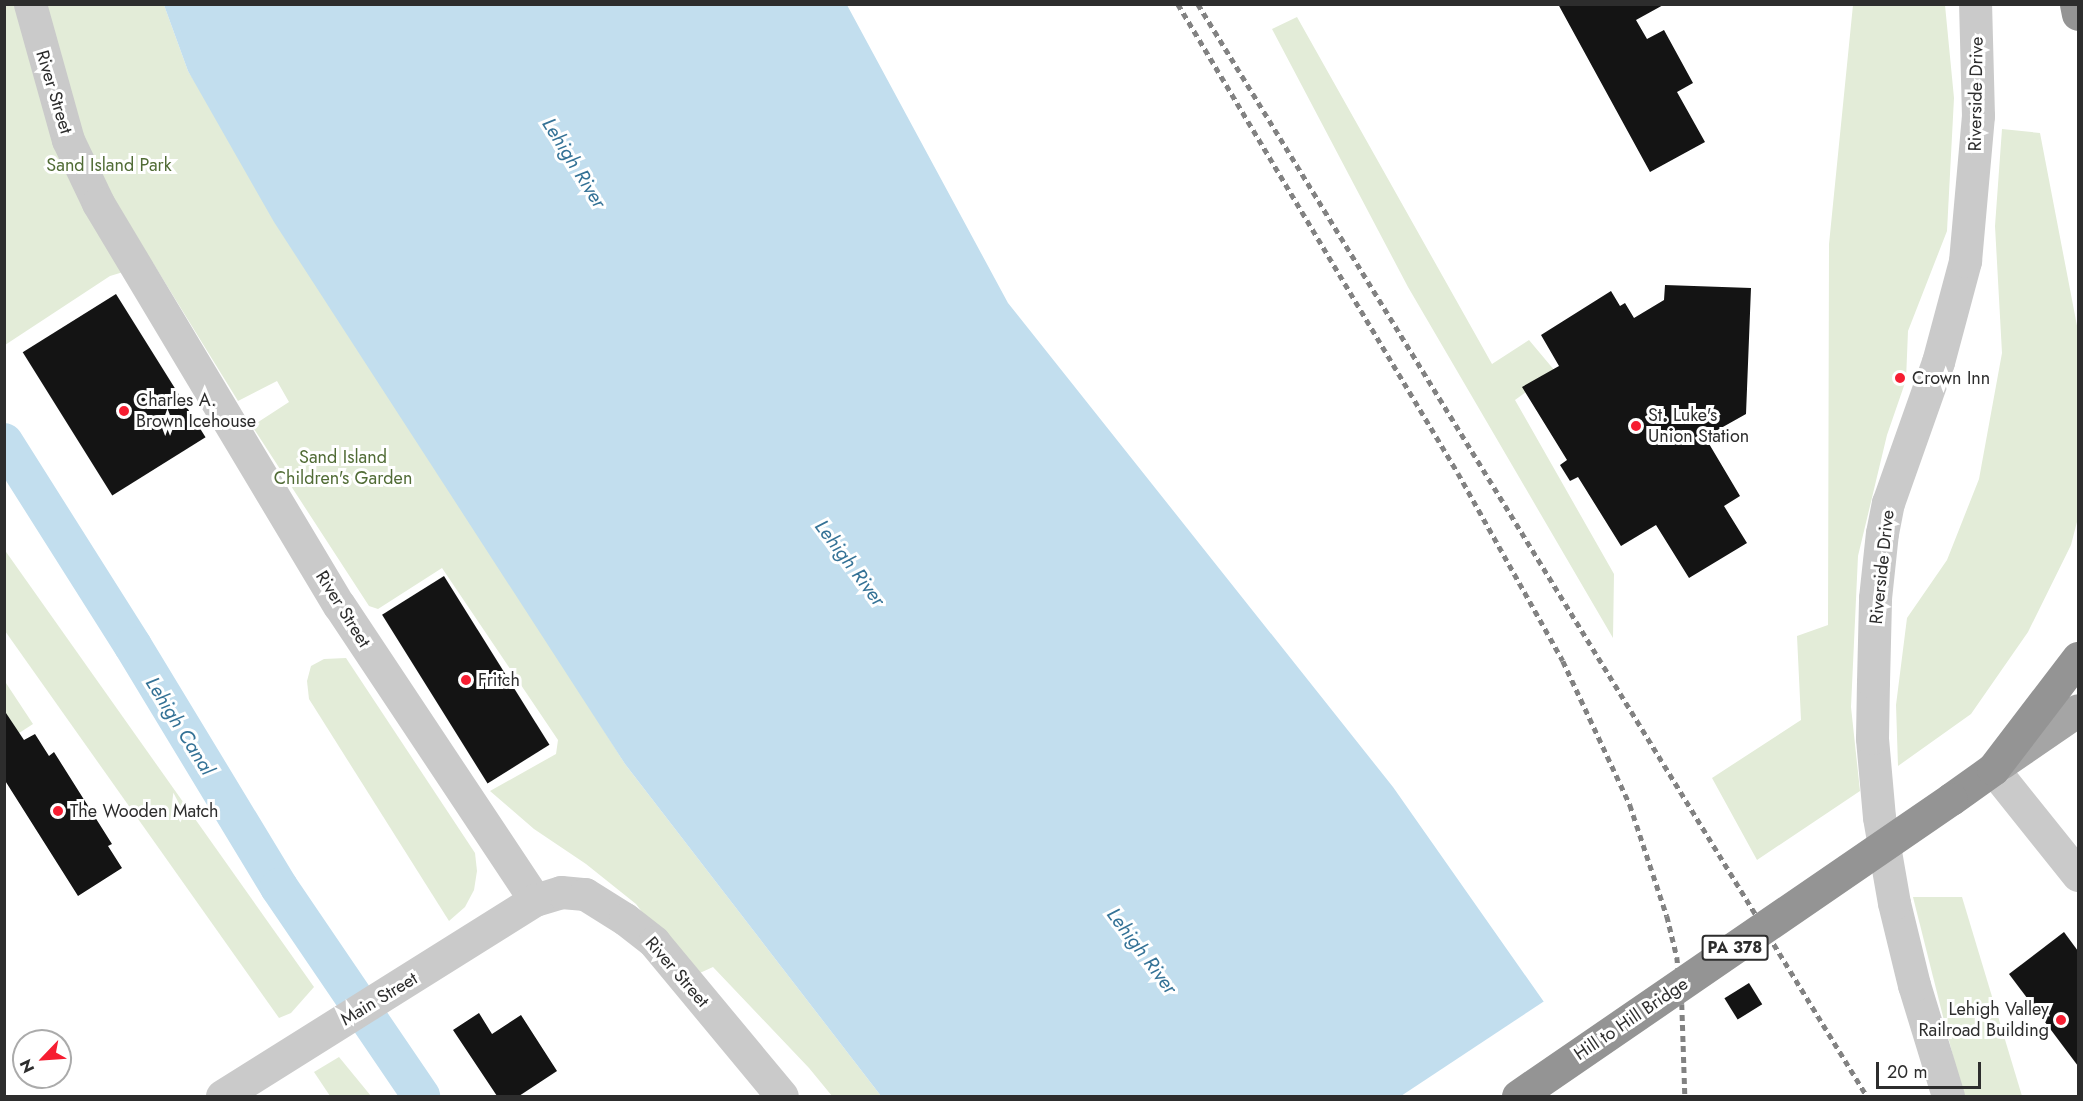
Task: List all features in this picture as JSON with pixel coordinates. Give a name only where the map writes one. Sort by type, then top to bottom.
[{"type":"highway","points":[[2076,4],[2079,14]]},
{"type":"highway","points":[[1993,769],[2079,658]]},
{"type":"highway","name":"Hill to Hill Bridge","points":[[1518,1096],[1993,769]]},
{"type":"main road","name":"PA 378","points":[[1993,769],[2079,710]]},
{"type":"street","name":"River Street","points":[[30,4],[68,140],[98,203],[339,605],[535,900],[561,892],[585,894],[625,919],[654,942],[782,1096]]},
{"type":"street","name":"Riverside Drive","points":[[1948,1096],[1914,985],[1894,903],[1880,817],[1872,738],[1875,598],[1882,533],[1888,503],[1944,341],[1965,261],[1978,116],[1975,4]]},
{"type":"street","points":[[1993,769],[2079,875]]},
{"type":"street","name":"Main Street","points":[[222,1096],[535,900]]},
{"type":"green space","points":[[5,5],[164,5],[188,71],[625,764],[881,1096],[832,1096],[809,1068],[713,967],[691,977],[636,904],[586,864],[534,829],[490,791],[556,754],[558,740],[442,568],[378,609],[369,606],[252,426],[289,402],[277,381],[238,401],[153,263],[110,276],[5,345]]},
{"type":"green space","points":[[1853,5],[1945,5],[1954,98],[1947,231],[1908,331],[1906,380],[1887,435],[1858,556],[1851,707],[1860,791],[1757,860],[1712,778],[1801,720],[1797,636],[1828,625],[1829,244]]},
{"type":"green space","points":[[1297,17],[1492,364],[1529,340],[1555,371],[1515,400],[1614,574],[1613,638],[1408,287],[1272,29]]},
{"type":"green space","points":[[2002,129],[2040,133],[2078,331],[2078,518],[2071,545],[2028,632],[1971,714],[1898,766],[1896,705],[1907,618],[1947,560],[1979,479],[2002,353],[1995,226]]},
{"type":"green space","points":[[4,549],[314,987],[291,1013],[279,1018],[5,631]]},
{"type":"green space","points":[[346,658],[475,853],[477,871],[474,890],[465,907],[449,921],[309,699],[307,681],[311,666],[324,659]]},
{"type":"green space","points":[[4,680],[33,724],[16,735],[5,716]]},
{"type":"green space","points":[[1913,897],[1962,897],[2022,1096],[1963,1096]]},
{"type":"green space","points":[[339,1057],[371,1096],[330,1096],[314,1072]]},
{"type":"water","name":"Lehigh River","points":[[164,5],[847,5],[1008,303],[1393,787],[1610,1096],[881,1096],[625,764],[274,222],[188,71]]},
{"type":"pier","points":[[1546,1000],[1612,1095],[1401,1096]]},
{"type":"building","points":[[1558,4],[1665,4],[1636,20],[1647,39],[1664,30],[1693,83],[1677,92],[1705,142],[1650,172]]},
{"type":"building","name":"St. Luke's Union Station","points":[[1665,285],[1751,288],[1746,414],[1705,437],[1740,496],[1724,506],[1747,543],[1689,578],[1656,525],[1621,546],[1578,477],[1570,481],[1560,465],[1567,460],[1522,387],[1559,366],[1541,335],[1611,291],[1620,306],[1625,303],[1634,318],[1664,300]]},
{"type":"building","name":"Charles A. Brown Icehouse","points":[[116,294],[206,437],[112,496],[23,352]]},
{"type":"building","name":"Fritch","points":[[444,576],[549,745],[488,783],[382,615]]},
{"type":"building","name":"The Wooden Match","points":[[4,710],[24,740],[35,734],[49,756],[54,752],[112,844],[108,846],[122,868],[78,896],[4,779]]},
{"type":"building","name":"Lehigh Valley Railroad Building","points":[[2064,932],[2078,951],[2078,1066],[2009,974]]},
{"type":"building","points":[[1749,983],[1762,1004],[1738,1020],[1724,998]]},
{"type":"building","points":[[479,1013],[492,1034],[521,1015],[557,1071],[519,1096],[497,1096],[453,1030]]},
{"type":"waterway","name":"Lehigh Canal","points":[[4,442],[133,646],[279,887],[421,1096]]},
{"type":"railway","points":[[1178,4],[1458,473],[1563,661],[1630,805],[1667,916],[1677,957],[1682,1004],[1685,1096]]},
{"type":"railway","points":[[1198,4],[1867,1096]]},
{"type":"place","name":"Crown Inn","points":[[1900,378]]},
{"type":"place","name":"Charles A. Brown Icehouse","points":[[124,411]]},
{"type":"place","name":"St. Luke's Union Station","points":[[1636,426]]},
{"type":"place","name":"Fritch","points":[[466,680]]},
{"type":"place","name":"The Wooden Match","points":[[58,811]]},
{"type":"place","name":"Lehigh Valley Railroad Building","points":[[2061,1020]]},
{"type":"park label","name":"Sand Island Park","points":[[109,165]]},
{"type":"park label","name":"Sand Island Children's Garden","points":[[343,468]]}]
